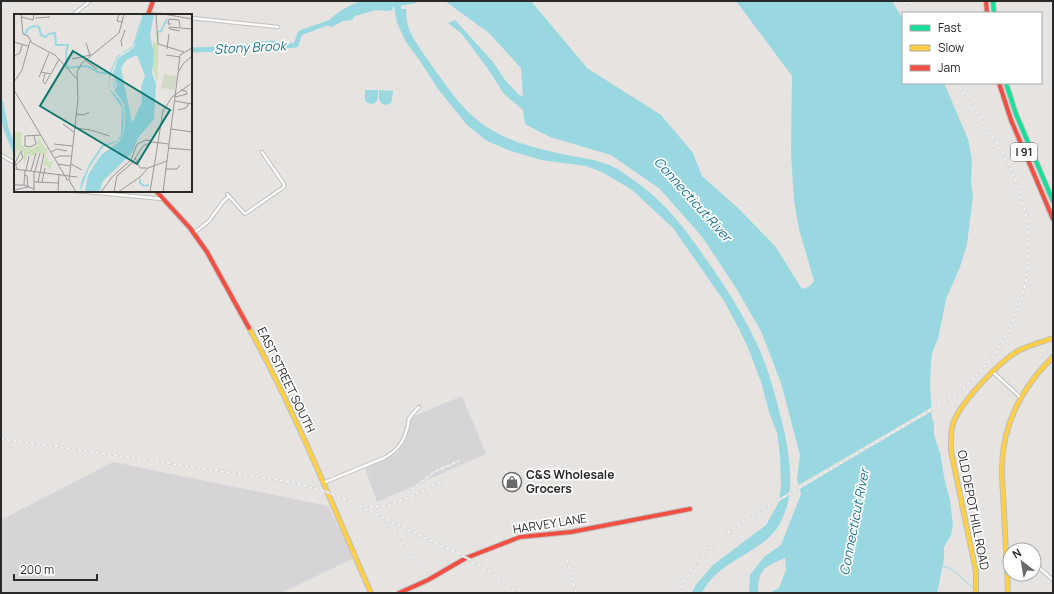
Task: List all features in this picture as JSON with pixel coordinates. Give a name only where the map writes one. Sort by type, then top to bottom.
[{"type":"main road","points":[[148,14],[153,1]]},
{"type":"main road","points":[[986,1],[986,12]]},
{"type":"main road","points":[[993,1],[994,12]]},
{"type":"main road","name":"I 91","points":[[999,84],[1011,120],[1053,219]]},
{"type":"main road","name":"I 91","points":[[1006,84],[1016,114],[1053,201]]},
{"type":"main road","name":"EAST STREET SOUTH","points":[[157,192],[194,233],[232,296],[265,357],[323,483],[371,593]]},
{"type":"main road","name":"OLD DEPOT HILL ROAD","points":[[976,593],[976,572],[951,451],[951,434],[955,420],[960,411],[1006,359],[1019,350],[1053,338]]},
{"type":"main road","points":[[1007,542],[1002,467],[1003,447],[1009,421],[1020,397],[1034,377],[1053,357]]},
{"type":"main road","name":"HARVEY LANE","points":[[399,593],[428,580],[469,556],[522,537],[571,532],[690,509]]},
{"type":"main road","points":[[1008,582],[1008,593]]},
{"type":"street","points":[[74,14],[90,1]]},
{"type":"street","points":[[192,18],[278,27]]},
{"type":"street","points":[[194,233],[209,221],[228,195],[245,214],[284,187],[283,183],[262,152]]},
{"type":"street","points":[[1,155],[14,162]]},
{"type":"street","points":[[87,192],[164,199]]},
{"type":"street","points":[[993,372],[1020,397]]},
{"type":"street","points":[[323,483],[384,458],[392,453],[402,442],[407,431],[409,420],[412,414],[419,407]]},
{"type":"street","points":[[1042,570],[1053,580]]},
{"type":"shaded area","points":[[462,396],[486,454],[377,502],[365,468],[387,459],[398,452],[405,442],[411,420],[414,416]]},
{"type":"shaded area","points":[[113,462],[328,506],[354,558],[281,593],[1,593],[1,520]]},
{"type":"water","points":[[363,1],[392,1],[391,3],[393,10],[376,10],[355,16],[352,20],[343,21],[332,27],[328,26],[327,23],[339,12],[348,6]]},
{"type":"water","points":[[393,1],[400,1],[401,9],[406,9],[406,17],[411,34],[446,85],[465,109],[485,126],[504,137],[525,145],[594,160],[609,165],[640,184],[660,201],[710,264],[748,326],[761,353],[767,370],[784,431],[790,475],[789,497],[782,519],[775,531],[757,547],[726,566],[709,582],[702,593],[692,593],[695,586],[713,565],[766,525],[779,502],[781,486],[780,455],[777,433],[770,415],[761,382],[749,350],[738,327],[724,301],[673,228],[632,190],[602,172],[586,166],[541,160],[508,150],[487,141],[467,125],[438,89],[406,42],[397,23]]},
{"type":"water","name":"Connecticut River","points":[[445,1],[531,1],[587,68],[661,115],[693,153],[702,176],[739,209],[775,246],[802,289],[809,287],[814,281],[799,229],[794,201],[791,153],[792,76],[736,1],[892,1],[902,17],[902,84],[944,84],[968,139],[972,160],[971,182],[973,196],[967,244],[960,267],[946,299],[938,339],[932,353],[931,362],[930,384],[934,435],[940,453],[950,500],[953,526],[951,535],[944,547],[944,559],[937,593],[769,593],[779,588],[786,570],[785,558],[772,564],[764,570],[759,579],[758,593],[749,593],[750,575],[764,557],[781,545],[801,494],[797,479],[800,455],[781,383],[761,331],[736,288],[703,238],[660,189],[611,155],[550,137],[525,124],[523,110],[504,94],[488,69],[462,34],[448,23],[455,20],[493,62],[505,80],[519,95],[523,96],[521,68],[489,33]]},
{"type":"water","points":[[365,90],[378,90],[378,99],[374,103],[371,104],[366,102]]},
{"type":"water","points":[[379,90],[393,91],[391,103],[386,105],[381,103],[379,99]]},
{"type":"pier","points":[[934,406],[934,410],[798,489],[797,486]]},
{"type":"waterway","name":"Stony Brook","points":[[386,5],[414,1]]},
{"type":"waterway","name":"Stony Brook","points":[[192,50],[222,49],[271,43],[287,46],[296,45],[300,33],[333,21]]},
{"type":"waterway","name":"Stony Brook","points":[[1,103],[6,129],[14,149]]},
{"type":"waterway","points":[[943,566],[955,572],[973,587]]},
{"type":"railway","points":[[904,1],[911,12]]},
{"type":"railway","points":[[679,593],[702,557],[733,529],[757,513],[954,396],[977,375],[996,352],[1011,326],[1021,299],[1027,271],[1029,241],[1025,212],[1011,169],[989,131],[958,84]]},
{"type":"railway","points":[[1,439],[292,482],[327,492],[347,500],[469,559],[495,575],[518,593]]},
{"type":"railway","points":[[407,493],[434,472],[459,461]]},
{"type":"railway","points":[[364,506],[383,506],[403,500],[441,482]]},
{"type":"railway","points":[[381,520],[395,534],[427,572]]},
{"type":"railway","points":[[567,560],[576,593]]},
{"type":"traffic: fast","points":[[993,1],[994,12]]},
{"type":"traffic: fast","points":[[1006,84],[1016,114],[1053,201]]},
{"type":"traffic: slow","points":[[249,328],[298,426],[371,593]]},
{"type":"traffic: slow","points":[[976,593],[976,572],[951,451],[953,424],[965,403],[982,382],[1010,356],[1031,345],[1053,338]]},
{"type":"traffic: slow","points":[[1008,593],[1002,473],[1003,452],[1006,436],[1010,421],[1024,393],[1032,380],[1053,357]]},
{"type":"traffic: jam","points":[[148,14],[153,1]]},
{"type":"traffic: jam","points":[[986,1],[987,12]]},
{"type":"traffic: jam","points":[[999,84],[1011,120],[1053,219]]},
{"type":"traffic: jam","points":[[157,192],[190,228],[207,252],[249,328]]},
{"type":"traffic: jam","points":[[399,593],[428,580],[466,558],[520,537],[571,532],[690,509]]},
{"type":"place","name":"C&S Wholesale Grocers","points":[[512,482]]}]
